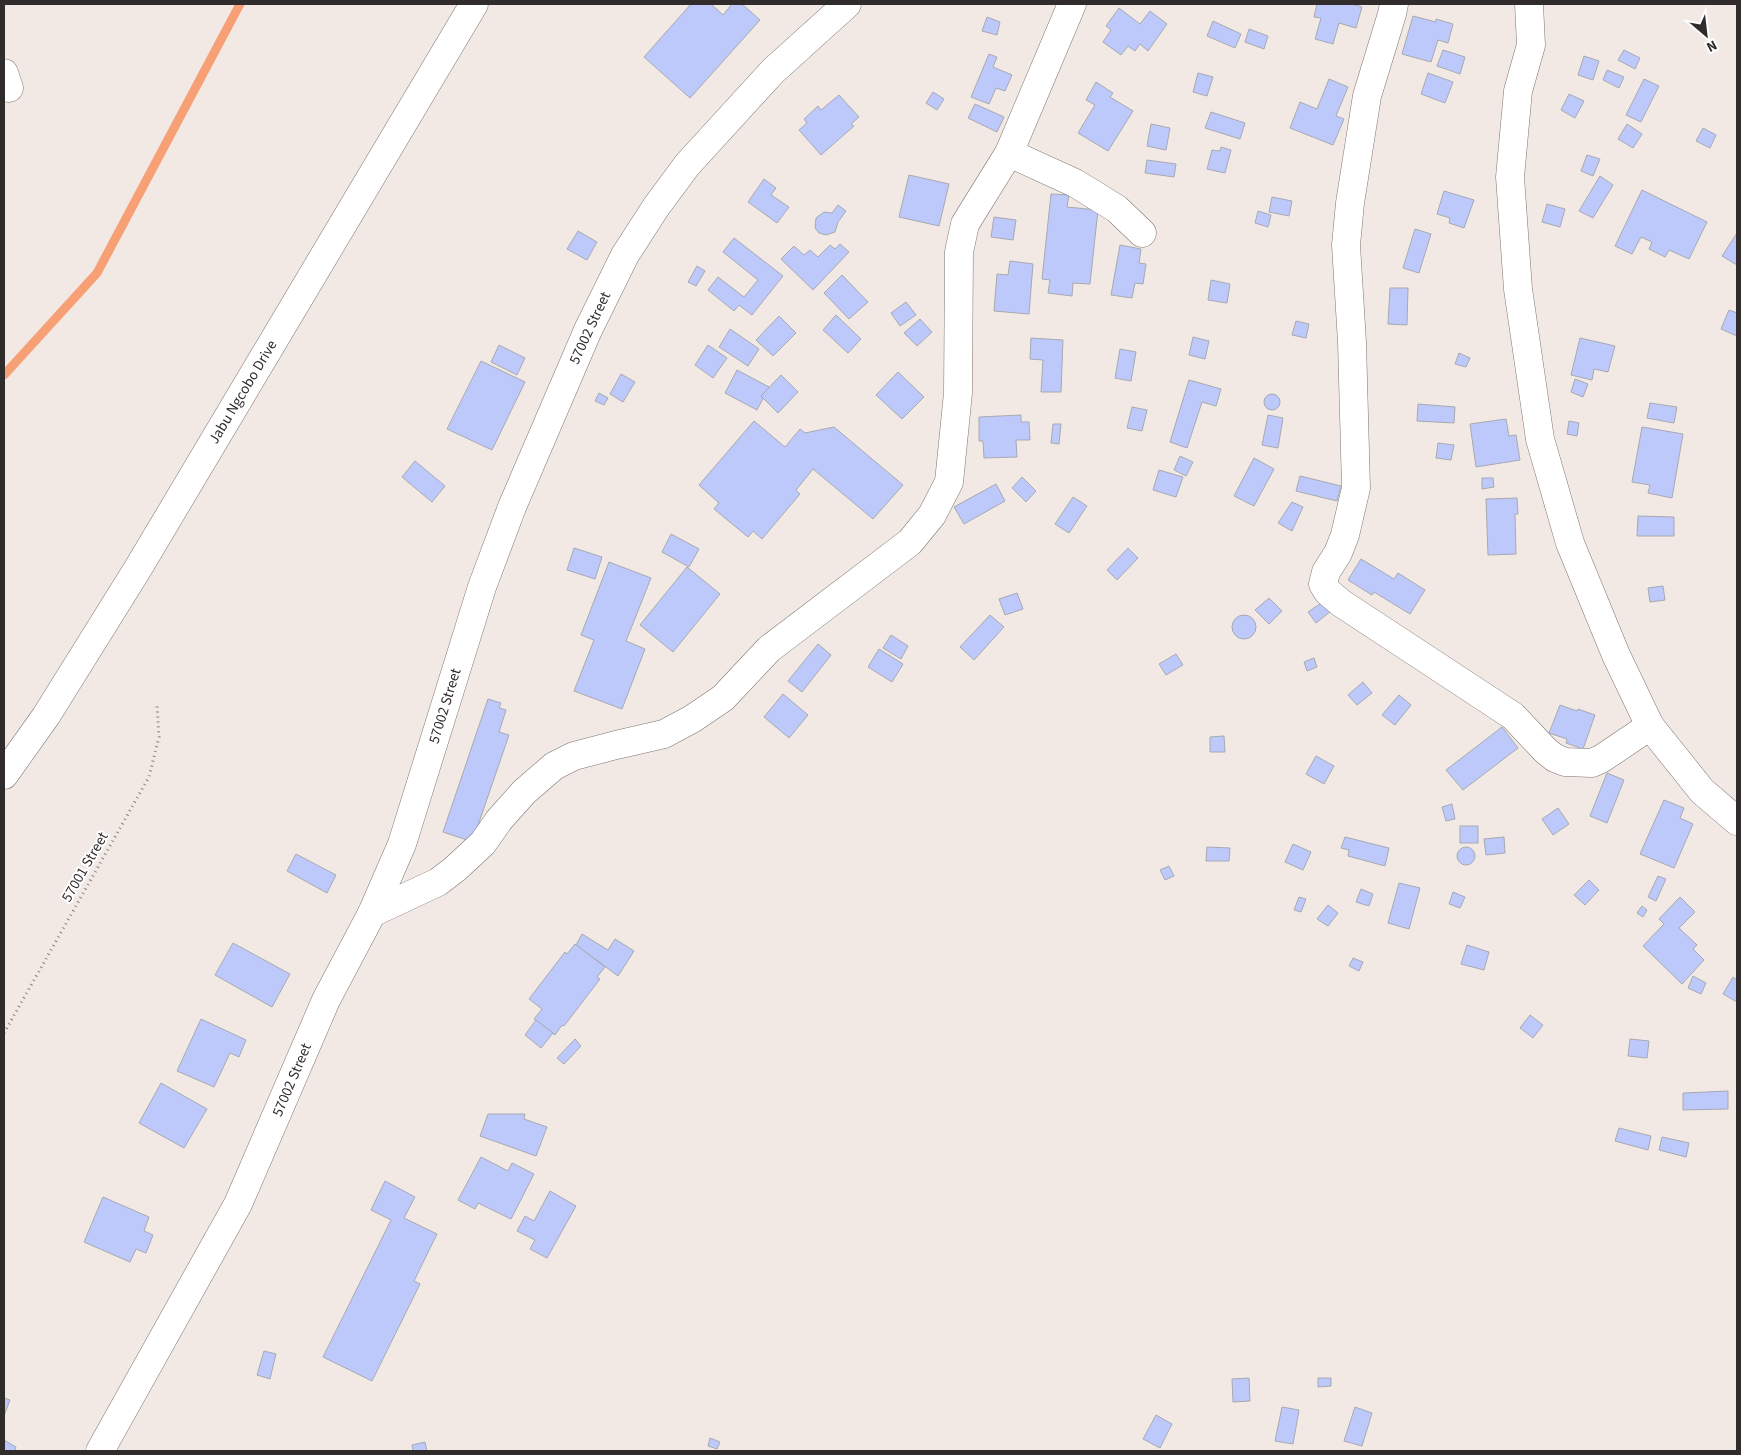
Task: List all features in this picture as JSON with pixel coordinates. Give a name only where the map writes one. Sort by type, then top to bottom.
[{"type":"street","name":"Jabu Ngcobo Drive","points":[[4,775],[46,716],[137,570],[474,4]]},
{"type":"street","name":"57002 Street","points":[[100,1451],[238,1204],[326,1000],[372,913],[402,844],[482,587],[512,507],[588,330],[625,255],[656,207],[687,165],[773,71],[847,4]]},
{"type":"street","points":[[372,913],[438,882],[456,869],[483,843],[499,820],[524,792],[554,766],[574,756],[664,734],[692,720],[715,704],[723,698],[769,649],[910,542],[932,515],[948,482],[958,393],[959,252],[965,224],[1009,153],[1072,4]]},
{"type":"street","points":[[1394,4],[1367,96],[1350,203],[1346,245],[1352,342],[1356,488],[1345,535],[1338,553],[1326,572],[1323,584],[1328,592],[1340,603],[1514,716],[1546,752],[1555,758],[1565,762],[1592,763],[1650,726]]},
{"type":"street","points":[[1529,4],[1531,45],[1518,92],[1510,177],[1518,289],[1540,439],[1570,543],[1616,654],[1650,726],[1702,791],[1737,821]]},
{"type":"street","points":[[1009,153],[1075,184],[1117,209],[1142,233]]},
{"type":"path","name":"57001 Street","points":[[4,1033],[149,777],[159,737],[157,705]]},
{"type":"building","points":[[691,4],[711,4],[723,15],[732,4],[742,4],[760,20],[690,98],[644,57]]},
{"type":"building","points":[[1317,4],[1352,4],[1362,7],[1356,28],[1339,23],[1333,44],[1315,39],[1321,18],[1314,17]]},
{"type":"building","points":[[1119,8],[1140,24],[1150,11],[1167,24],[1148,51],[1140,44],[1135,51],[1128,46],[1121,55],[1103,42],[1111,30],[1106,26]]},
{"type":"building","points":[[1413,16],[1436,22],[1436,19],[1453,24],[1448,43],[1438,40],[1431,62],[1402,54]]},
{"type":"building","points":[[987,17],[1000,22],[997,35],[982,31]]},
{"type":"building","points":[[1213,21],[1241,34],[1235,48],[1207,36]]},
{"type":"building","points":[[1249,29],[1268,36],[1264,49],[1245,42]]},
{"type":"building","points":[[1443,50],[1465,57],[1460,74],[1437,66]]},
{"type":"building","points":[[1624,50],[1640,58],[1635,69],[1618,60]]},
{"type":"building","points":[[989,54],[997,57],[993,67],[1012,75],[1005,91],[996,88],[989,104],[971,97]]},
{"type":"building","points":[[1584,56],[1599,61],[1593,80],[1578,75]]},
{"type":"building","points":[[1607,70],[1624,77],[1619,88],[1603,80]]},
{"type":"building","points":[[1198,73],[1213,77],[1207,96],[1193,92]]},
{"type":"building","points":[[1428,73],[1453,82],[1445,103],[1421,94]]},
{"type":"building","points":[[1329,79],[1348,87],[1336,116],[1344,119],[1333,145],[1290,128],[1300,102],[1317,109]]},
{"type":"building","points":[[1644,79],[1659,86],[1641,122],[1626,115]]},
{"type":"building","points":[[1096,82],[1113,93],[1110,97],[1133,111],[1108,151],[1078,133],[1095,105],[1086,100]]},
{"type":"building","points":[[933,92],[944,99],[937,110],[926,103]]},
{"type":"building","points":[[1569,94],[1584,101],[1575,118],[1561,110]]},
{"type":"building","points":[[839,95],[859,117],[851,124],[854,126],[821,155],[799,130],[807,123],[804,119],[818,106],[821,110]]},
{"type":"building","points":[[975,104],[1004,117],[997,132],[968,118]]},
{"type":"building","points":[[1211,112],[1245,123],[1240,139],[1205,128]]},
{"type":"building","points":[[1151,124],[1170,128],[1166,150],[1147,146]]},
{"type":"building","points":[[1627,124],[1642,134],[1633,148],[1618,139]]},
{"type":"building","points":[[1703,128],[1716,135],[1710,148],[1696,141]]},
{"type":"building","points":[[1221,147],[1231,150],[1225,173],[1207,169],[1212,150],[1220,151]]},
{"type":"building","points":[[1587,155],[1600,159],[1593,176],[1581,171]]},
{"type":"building","points":[[1147,160],[1176,164],[1174,177],[1145,173]]},
{"type":"building","points":[[909,175],[949,184],[939,226],[899,217]]},
{"type":"building","points":[[1600,176],[1613,185],[1593,218],[1579,211]]},
{"type":"building","points":[[764,179],[776,188],[771,195],[789,207],[777,223],[748,202]]},
{"type":"building","points":[[1642,190],[1707,222],[1689,259],[1669,250],[1665,257],[1649,249],[1652,242],[1641,237],[1632,254],[1615,246]]},
{"type":"building","points":[[1444,191],[1474,200],[1464,228],[1449,223],[1450,218],[1437,214]]},
{"type":"building","points":[[1051,194],[1069,195],[1067,207],[1098,210],[1090,284],[1073,283],[1072,296],[1048,293],[1050,280],[1042,279]]},
{"type":"building","points":[[1272,197],[1292,201],[1289,216],[1269,212]]},
{"type":"building","points":[[1547,204],[1565,209],[1560,227],[1542,222]]},
{"type":"building","points":[[838,205],[846,211],[838,222],[835,232],[826,235],[819,233],[815,228],[816,218],[824,212],[832,213]]},
{"type":"building","points":[[1258,211],[1271,215],[1268,227],[1255,223]]},
{"type":"building","points":[[994,217],[1016,220],[1013,240],[991,237]]},
{"type":"building","points":[[1415,229],[1431,234],[1419,273],[1403,268]]},
{"type":"building","points":[[578,231],[597,242],[587,260],[567,249]]},
{"type":"building","points":[[1737,233],[1736,247],[1737,265],[1722,256]]},
{"type":"building","points":[[734,238],[783,276],[752,315],[739,305],[734,311],[708,290],[718,277],[744,297],[758,280],[723,252]]},
{"type":"building","points":[[840,244],[849,252],[813,290],[781,259],[794,246],[804,255],[810,250],[818,257],[830,245],[835,249]]},
{"type":"building","points":[[1120,245],[1141,249],[1139,263],[1146,264],[1143,284],[1135,283],[1132,298],[1111,295]]},
{"type":"building","points":[[1010,261],[1033,264],[1029,314],[994,311],[997,274],[1008,275]]},
{"type":"building","points":[[697,266],[705,271],[696,286],[688,282]]},
{"type":"building","points":[[842,275],[868,302],[849,319],[824,293]]},
{"type":"building","points":[[1211,280],[1230,284],[1227,303],[1208,300]]},
{"type":"building","points":[[1390,288],[1408,288],[1407,325],[1388,324]]},
{"type":"building","points":[[906,302],[916,315],[900,326],[891,313]]},
{"type":"building","points":[[1729,310],[1737,313],[1737,336],[1721,329]]},
{"type":"building","points":[[836,315],[861,339],[848,353],[823,330]]},
{"type":"building","points":[[779,316],[796,333],[773,356],[756,340]]},
{"type":"building","points":[[920,319],[932,332],[917,346],[904,333]]},
{"type":"building","points":[[1296,321],[1309,324],[1306,338],[1292,335]]},
{"type":"building","points":[[730,329],[759,349],[748,366],[719,347]]},
{"type":"building","points":[[1193,337],[1209,341],[1205,359],[1189,355]]},
{"type":"building","points":[[1031,338],[1063,340],[1061,392],[1041,392],[1043,360],[1030,359]]},
{"type":"building","points":[[1580,338],[1615,346],[1608,372],[1594,369],[1592,380],[1571,375]]},
{"type":"building","points":[[499,345],[525,358],[517,375],[491,362]]},
{"type":"building","points":[[708,345],[727,358],[713,378],[695,365]]},
{"type":"building","points":[[1120,349],[1136,352],[1131,381],[1115,378]]},
{"type":"building","points":[[1459,353],[1470,358],[1466,367],[1455,364]]},
{"type":"building","points":[[481,361],[525,382],[492,450],[447,429]]},
{"type":"building","points":[[737,370],[769,387],[757,410],[725,393]]},
{"type":"building","points":[[898,372],[924,397],[902,419],[876,395]]},
{"type":"building","points":[[621,374],[635,382],[623,402],[610,394]]},
{"type":"building","points":[[781,375],[798,392],[778,413],[761,396]]},
{"type":"building","points":[[1575,379],[1588,384],[1583,397],[1571,392]]},
{"type":"building","points":[[1189,380],[1221,389],[1216,406],[1202,402],[1187,448],[1170,442]]},
{"type":"building","points":[[599,393],[608,398],[604,405],[595,401]]},
{"type":"building","points":[[1269,394],[1275,394],[1280,399],[1278,408],[1269,410],[1264,405],[1264,399]]},
{"type":"building","points":[[1650,403],[1677,407],[1674,423],[1647,418]]},
{"type":"building","points":[[1418,404],[1455,407],[1454,423],[1417,421]]},
{"type":"building","points":[[1132,407],[1147,410],[1142,431],[1127,428]]},
{"type":"building","points":[[1021,415],[1021,422],[1029,422],[1030,440],[1016,440],[1017,457],[984,458],[983,441],[979,441],[979,417]]},
{"type":"building","points":[[1268,415],[1283,418],[1278,448],[1262,445]]},
{"type":"building","points":[[1506,419],[1509,436],[1516,435],[1520,460],[1476,467],[1470,424]]},
{"type":"building","points":[[754,421],[785,447],[800,429],[805,433],[834,427],[903,485],[873,519],[813,469],[796,490],[800,494],[762,539],[753,531],[748,537],[714,509],[719,503],[699,485]]},
{"type":"building","points":[[1569,421],[1579,423],[1577,436],[1567,434]]},
{"type":"building","points":[[1053,424],[1061,424],[1059,444],[1051,443]]},
{"type":"building","points":[[1642,427],[1683,434],[1672,498],[1648,493],[1650,485],[1632,482]]},
{"type":"building","points":[[1438,443],[1454,445],[1451,460],[1436,458]]},
{"type":"building","points":[[1180,456],[1193,462],[1186,476],[1174,470]]},
{"type":"building","points":[[1254,458],[1274,469],[1254,506],[1234,496]]},
{"type":"building","points":[[415,461],[445,486],[432,502],[402,477]]},
{"type":"building","points":[[1159,470],[1183,477],[1176,497],[1153,490]]},
{"type":"building","points":[[1300,476],[1341,486],[1337,501],[1296,491]]},
{"type":"building","points":[[1022,477],[1036,491],[1026,502],[1012,488]]},
{"type":"building","points":[[1482,478],[1493,478],[1494,487],[1482,489]]},
{"type":"building","points":[[996,484],[1005,501],[964,524],[954,507]]},
{"type":"building","points":[[1073,497],[1087,506],[1069,533],[1055,524]]},
{"type":"building","points":[[1517,498],[1518,514],[1515,514],[1516,554],[1488,555],[1486,499]]},
{"type":"building","points":[[1292,502],[1303,507],[1292,531],[1278,523]]},
{"type":"building","points":[[1638,516],[1674,517],[1674,536],[1637,536]]},
{"type":"building","points":[[671,534],[699,549],[689,567],[662,552]]},
{"type":"building","points":[[574,548],[602,557],[595,579],[567,570]]},
{"type":"building","points":[[1128,548],[1138,558],[1117,580],[1107,570]]},
{"type":"building","points":[[1361,559],[1394,579],[1398,573],[1425,590],[1410,614],[1374,592],[1372,595],[1348,580]]},
{"type":"building","points":[[609,562],[651,578],[626,641],[645,649],[622,709],[574,691],[594,640],[581,635]]},
{"type":"building","points":[[687,567],[720,594],[673,652],[640,625]]},
{"type":"building","points":[[1663,586],[1665,600],[1650,602],[1648,588]]},
{"type":"building","points":[[1017,593],[1023,609],[1005,615],[999,599]]},
{"type":"building","points":[[1269,598],[1282,611],[1269,624],[1255,610]]},
{"type":"building","points":[[1324,601],[1331,611],[1316,623],[1308,612]]},
{"type":"building","points":[[990,615],[1004,627],[974,660],[960,647]]},
{"type":"building","points":[[1244,615],[1249,616],[1255,622],[1255,632],[1249,638],[1244,639],[1239,638],[1233,632],[1232,627],[1233,622],[1239,616]]},
{"type":"building","points":[[891,635],[908,646],[901,659],[883,648]]},
{"type":"building","points":[[818,644],[831,655],[802,692],[788,681]]},
{"type":"building","points":[[879,649],[903,664],[892,682],[868,667]]},
{"type":"building","points":[[1176,654],[1183,665],[1166,675],[1159,664]]},
{"type":"building","points":[[1314,658],[1317,667],[1307,671],[1304,662]]},
{"type":"building","points":[[1363,682],[1372,693],[1357,705],[1348,695]]},
{"type":"building","points":[[783,694],[808,715],[789,738],[764,717]]},
{"type":"building","points":[[1399,695],[1411,705],[1395,725],[1382,715]]},
{"type":"building","points":[[488,699],[501,703],[499,708],[506,710],[499,732],[509,735],[475,834],[467,840],[443,832]]},
{"type":"building","points":[[1560,705],[1595,715],[1583,749],[1566,743],[1567,739],[1549,733]]},
{"type":"building","points":[[1502,727],[1518,748],[1463,790],[1446,770]]},
{"type":"building","points":[[1224,736],[1225,752],[1210,752],[1210,737]]},
{"type":"building","points":[[1316,756],[1334,766],[1324,784],[1306,774]]},
{"type":"building","points":[[1607,773],[1624,780],[1607,823],[1590,816]]},
{"type":"building","points":[[1664,800],[1684,808],[1680,818],[1693,824],[1674,868],[1640,854]]},
{"type":"building","points":[[1452,804],[1455,819],[1446,821],[1442,807]]},
{"type":"building","points":[[1558,808],[1569,824],[1553,835],[1542,819]]},
{"type":"building","points":[[1460,826],[1478,826],[1478,843],[1460,843]]},
{"type":"building","points":[[1345,837],[1389,848],[1385,866],[1348,856],[1349,850],[1341,848]]},
{"type":"building","points":[[1504,837],[1505,853],[1486,855],[1484,839]]},
{"type":"building","points":[[1293,844],[1311,852],[1303,870],[1285,862]]},
{"type":"building","points":[[1207,847],[1230,848],[1229,861],[1206,861]]},
{"type":"building","points":[[1466,847],[1472,850],[1475,856],[1472,862],[1466,865],[1460,862],[1457,856],[1460,850]]},
{"type":"building","points":[[296,854],[336,875],[327,893],[287,871]]},
{"type":"building","points":[[1169,866],[1174,876],[1165,880],[1160,870]]},
{"type":"building","points":[[1658,876],[1666,879],[1656,901],[1648,897]]},
{"type":"building","points":[[1589,880],[1599,890],[1585,905],[1574,895]]},
{"type":"building","points":[[1399,883],[1420,888],[1409,929],[1388,923]]},
{"type":"building","points":[[1361,889],[1373,894],[1369,906],[1356,902]]},
{"type":"building","points":[[1453,892],[1465,897],[1460,908],[1449,904]]},
{"type":"building","points":[[1299,897],[1306,899],[1301,912],[1294,910]]},
{"type":"building","points":[[1680,897],[1695,912],[1679,928],[1697,945],[1693,949],[1704,960],[1682,984],[1643,946],[1664,924],[1659,919]]},
{"type":"building","points":[[1328,905],[1338,913],[1328,926],[1317,919]]},
{"type":"building","points":[[1642,906],[1647,910],[1643,917],[1637,913]]},
{"type":"building","points":[[582,934],[608,950],[615,939],[634,951],[618,976],[576,945]]},
{"type":"building","points":[[233,943],[290,974],[272,1007],[215,975]]},
{"type":"building","points":[[575,944],[605,967],[597,977],[600,979],[555,1035],[534,1019],[542,1009],[529,999],[565,952],[567,954]]},
{"type":"building","points":[[1467,945],[1489,952],[1484,970],[1461,964]]},
{"type":"building","points":[[1353,958],[1363,962],[1359,971],[1349,966]]},
{"type":"building","points":[[1693,976],[1706,983],[1701,994],[1688,988]]},
{"type":"building","points":[[1733,977],[1737,980],[1737,1002],[1723,994]]},
{"type":"building","points":[[1530,1015],[1543,1025],[1533,1038],[1520,1028]]},
{"type":"building","points":[[201,1019],[246,1040],[239,1057],[230,1053],[214,1087],[177,1071]]},
{"type":"building","points":[[536,1020],[553,1033],[541,1048],[525,1035]]},
{"type":"building","points":[[575,1039],[581,1046],[564,1064],[557,1058]]},
{"type":"building","points":[[1630,1039],[1649,1041],[1647,1058],[1628,1056]]},
{"type":"building","points":[[161,1083],[207,1109],[184,1148],[139,1123]]},
{"type":"building","points":[[1728,1091],[1728,1109],[1683,1110],[1683,1093]]},
{"type":"building","points":[[488,1114],[525,1114],[524,1119],[547,1127],[536,1156],[480,1136]]},
{"type":"building","points":[[1619,1128],[1651,1136],[1648,1150],[1615,1141]]},
{"type":"building","points":[[1662,1137],[1689,1143],[1686,1157],[1659,1150]]},
{"type":"building","points":[[481,1157],[508,1171],[512,1163],[534,1174],[511,1219],[478,1203],[475,1209],[458,1200]]},
{"type":"building","points":[[385,1181],[415,1197],[404,1218],[437,1234],[414,1281],[420,1284],[372,1381],[323,1357],[391,1220],[371,1210]]},
{"type":"building","points":[[550,1191],[576,1206],[547,1258],[530,1249],[535,1240],[517,1231],[525,1216],[534,1221]]},
{"type":"building","points":[[103,1197],[149,1217],[144,1231],[153,1235],[146,1253],[136,1249],[130,1262],[84,1242]]},
{"type":"building","points":[[264,1351],[276,1354],[270,1379],[257,1375]]},
{"type":"building","points":[[1249,1378],[1250,1401],[1233,1402],[1232,1379]]},
{"type":"building","points":[[1318,1378],[1331,1378],[1331,1386],[1318,1387]]},
{"type":"building","points":[[4,1398],[10,1400],[4,1416]]},
{"type":"building","points":[[1282,1407],[1299,1410],[1293,1444],[1275,1441]]},
{"type":"building","points":[[1355,1407],[1372,1413],[1362,1446],[1344,1441]]},
{"type":"building","points":[[1156,1415],[1172,1424],[1160,1448],[1143,1439]]},
{"type":"building","points":[[710,1438],[720,1442],[717,1449],[708,1446]]},
{"type":"building","points":[[4,1440],[16,1447],[15,1450],[17,1451],[4,1451]]},
{"type":"building","points":[[425,1442],[427,1451],[413,1451],[412,1445]]},
{"type":"waterway","points":[[4,375],[97,273],[240,4]]}]
